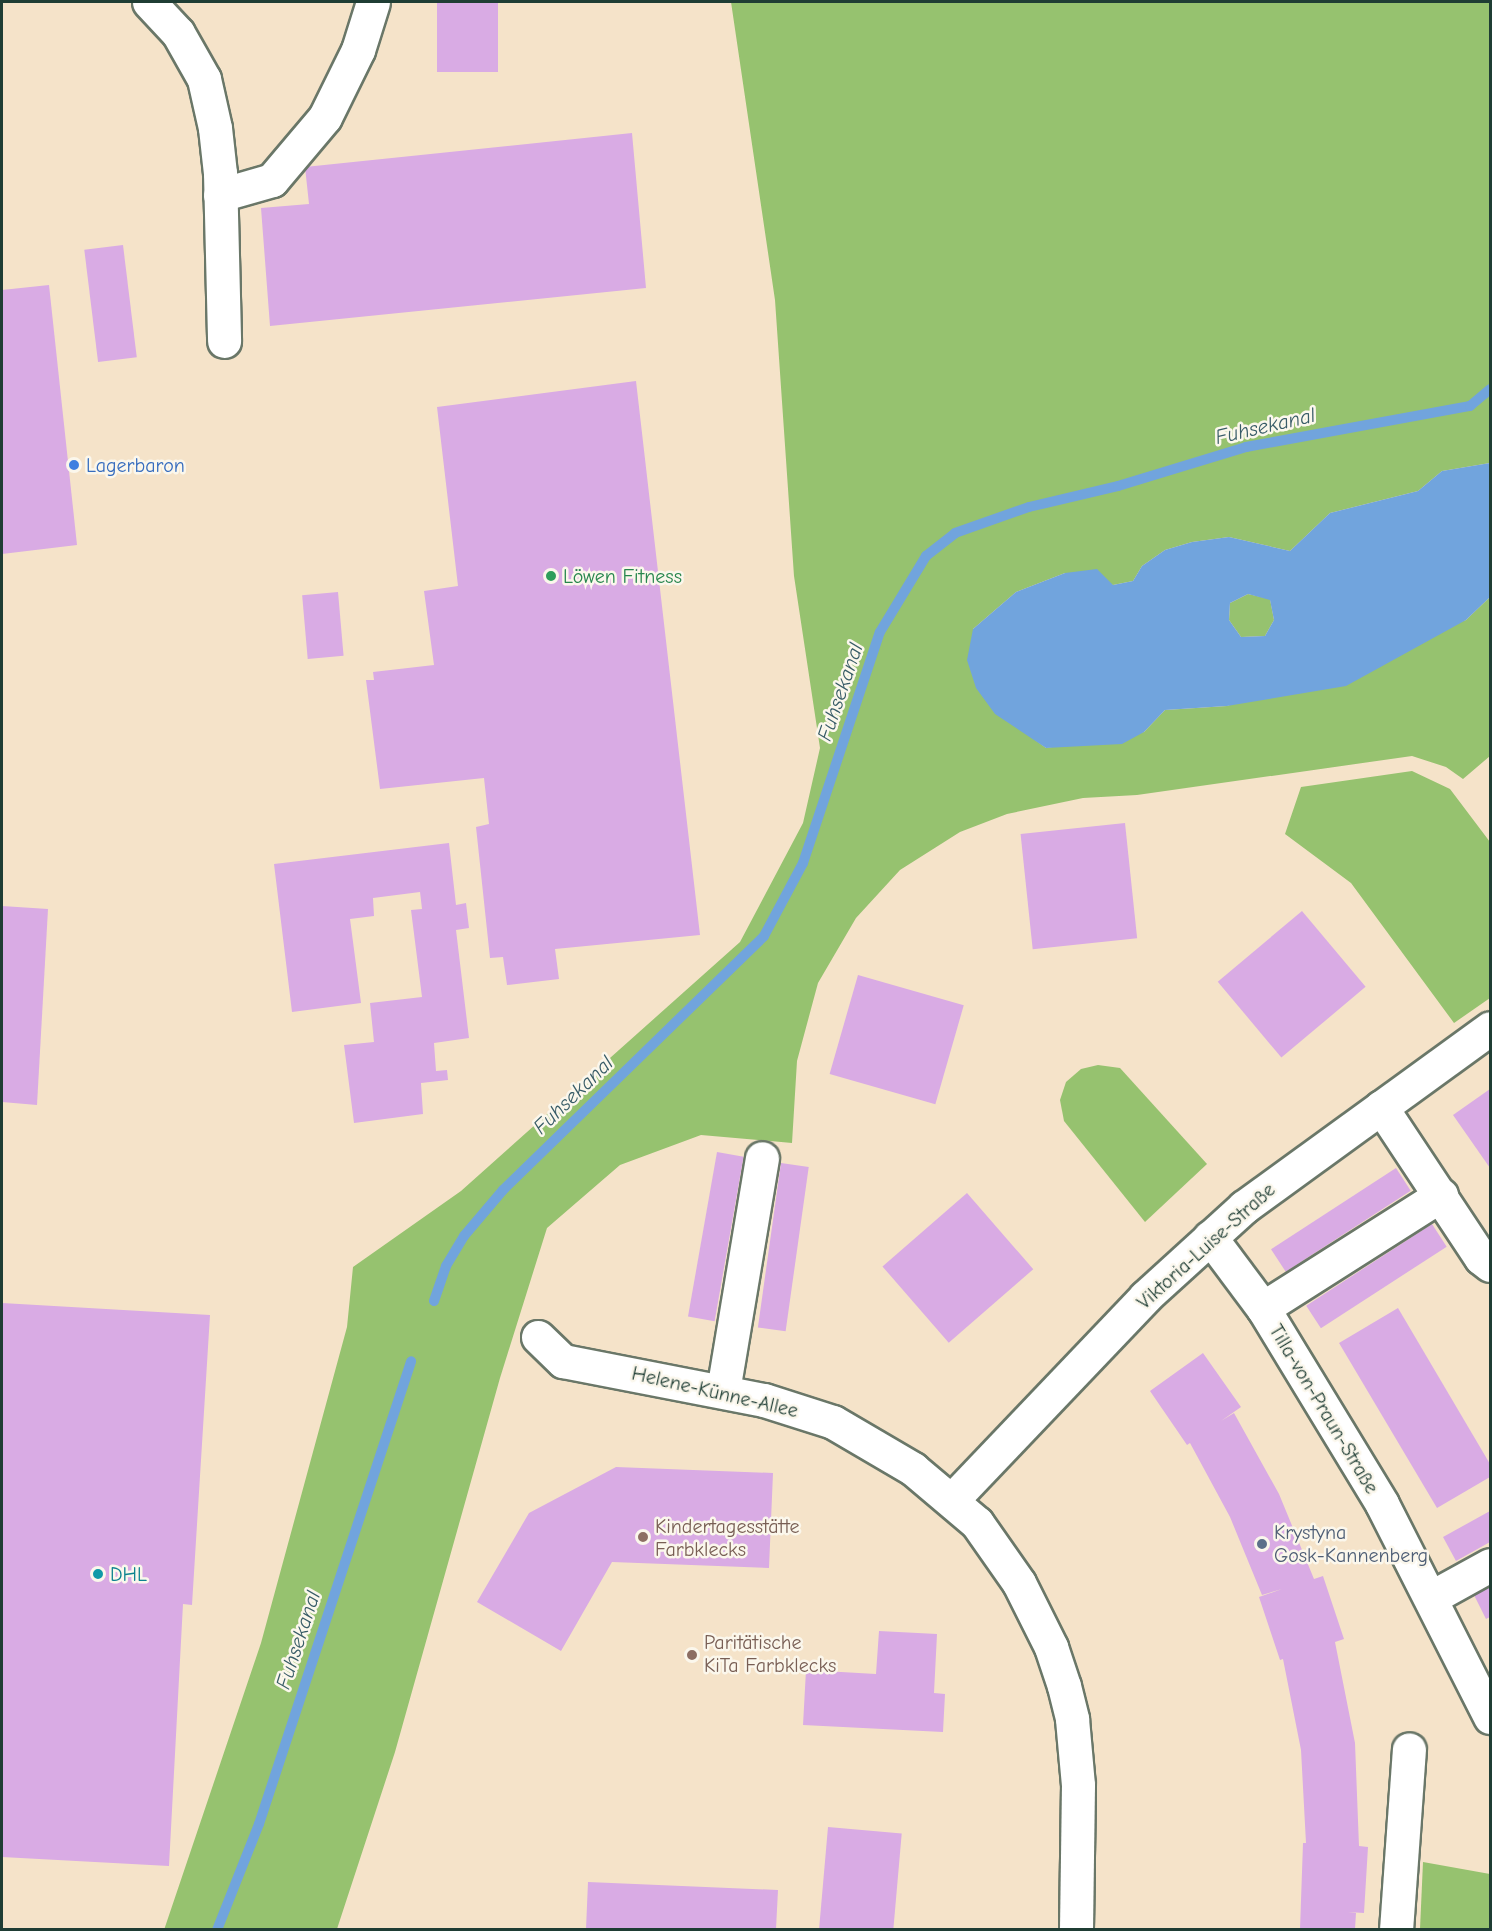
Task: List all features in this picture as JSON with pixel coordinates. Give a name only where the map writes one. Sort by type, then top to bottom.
[{"type":"street","points":[[149,2],[178,33],[204,79],[215,128],[220,195],[224,341]]},
{"type":"street","points":[[220,195],[272,180],[325,117],[358,50],[373,2]]},
{"type":"street","name":"Viktoria-Luise-Straße","points":[[952,1500],[1145,1297],[1244,1207],[1491,1028]]},
{"type":"street","points":[[1381,1107],[1481,1258],[1491,1265]]},
{"type":"street","points":[[723,1391],[762,1158]]},
{"type":"street","points":[[1263,1308],[1441,1195]]},
{"type":"street","name":"Tilla-von-Praun-Straße","points":[[1210,1237],[1263,1308],[1382,1504],[1432,1597],[1491,1717]]},
{"type":"street","name":"Helene-Künne-Allee","points":[[538,1336],[563,1361],[723,1391],[833,1422],[874,1443],[952,1500],[977,1523],[1019,1582],[1051,1647],[1064,1686],[1072,1719],[1078,1785],[1076,1929]]},
{"type":"street","points":[[1432,1597],[1491,1565]]},
{"type":"street","points":[[1396,1929],[1409,1749]]},
{"type":"green space","points":[[731,2],[1490,2],[1490,463],[1442,471],[1418,491],[1330,513],[1290,551],[1229,537],[1192,542],[1165,550],[1142,566],[1133,581],[1113,585],[1065,573],[1016,592],[973,629],[1023,731],[1046,748],[1144,732],[1165,710],[1227,706],[1466,620],[1490,597],[1490,756],[1463,779],[1446,767],[1412,756],[1137,795],[1083,798],[1007,814],[960,832],[900,870],[856,918],[818,983],[797,1061],[792,1143],[701,1135],[620,1165],[547,1228],[500,1378],[395,1752],[337,1929],[164,1930],[261,1643],[347,1327],[353,1267],[461,1191],[740,942],[803,823],[820,748],[794,576],[775,300]]},
{"type":"green space","points":[[1248,594],[1270,599],[1274,620],[1265,636],[1241,637],[1229,620],[1230,603]]},
{"type":"green space","points":[[1412,771],[1450,789],[1490,842],[1490,998],[1454,1023],[1351,883],[1285,834],[1301,787]]},
{"type":"green space","points":[[1098,1065],[1120,1068],[1207,1164],[1145,1222],[1064,1121],[1060,1100],[1066,1082],[1081,1069]]},
{"type":"green space","points":[[1423,1862],[1490,1874],[1490,1929],[1420,1929]]},
{"type":"water","points":[[1490,463],[1490,597],[1466,620],[1346,686],[1227,706],[1165,710],[1144,732],[1122,744],[1046,748],[995,714],[976,688],[967,660],[973,629],[1016,592],[1065,573],[1097,569],[1113,585],[1133,581],[1142,566],[1165,550],[1192,542],[1229,537],[1290,551],[1330,513],[1418,491],[1442,471]],"holes":[[[1248,594],[1270,600],[1274,620],[1265,636],[1241,637],[1229,620],[1230,603]]]},
{"type":"building","points":[[437,2],[498,2],[498,72],[437,72]]},
{"type":"building","points":[[632,133],[646,288],[270,326],[261,208],[309,204],[305,167]]},
{"type":"building","points":[[123,245],[137,357],[98,362],[84,250]]},
{"type":"building","points":[[49,285],[77,545],[2,554],[2,290]]},
{"type":"building","points":[[636,381],[700,935],[555,949],[559,979],[507,985],[503,957],[490,958],[476,827],[489,824],[484,778],[380,789],[366,680],[374,680],[373,672],[434,665],[424,591],[458,586],[437,407]]},
{"type":"building","points":[[338,592],[344,656],[308,659],[302,595]]},
{"type":"building","points":[[1125,823],[1137,938],[1033,949],[1021,834]]},
{"type":"building","points":[[449,843],[456,905],[466,903],[469,928],[456,930],[469,1038],[434,1043],[436,1071],[447,1070],[448,1080],[421,1083],[423,1114],[354,1123],[344,1045],[374,1042],[370,1003],[422,997],[411,910],[422,909],[420,892],[373,898],[374,916],[350,919],[361,1003],[292,1012],[274,864]]},
{"type":"building","points":[[2,906],[48,909],[37,1105],[2,1102]]},
{"type":"building","points":[[1302,911],[1366,987],[1281,1058],[1218,982]]},
{"type":"building","points":[[858,975],[964,1005],[935,1104],[830,1074]]},
{"type":"building","points":[[1490,1089],[1490,1168],[1453,1115]]},
{"type":"building","points":[[717,1152],[744,1157],[715,1321],[688,1316]]},
{"type":"building","points":[[781,1163],[809,1167],[786,1331],[758,1327]]},
{"type":"building","points":[[1396,1168],[1411,1191],[1286,1272],[1271,1249]]},
{"type":"building","points":[[967,1193],[1033,1269],[949,1343],[882,1266]]},
{"type":"building","points":[[1432,1224],[1447,1247],[1321,1328],[1306,1306]]},
{"type":"building","name":"DHL","points":[[2,1303],[210,1315],[192,1605],[183,1604],[169,1866],[2,1857]]},
{"type":"building","points":[[1398,1308],[1490,1464],[1490,1477],[1437,1508],[1339,1343]]},
{"type":"building","points":[[1203,1353],[1241,1407],[1221,1421],[1234,1413],[1279,1494],[1314,1579],[1323,1576],[1344,1639],[1335,1642],[1355,1743],[1359,1846],[1368,1847],[1364,1913],[1348,1912],[1356,1913],[1355,1929],[1300,1929],[1303,1843],[1306,1843],[1301,1750],[1283,1659],[1280,1660],[1259,1597],[1282,1589],[1262,1595],[1230,1517],[1190,1443],[1187,1445],[1150,1391]]},
{"type":"building","name":"Kindertagesstätte Farbklecks","points":[[616,1467],[773,1473],[769,1568],[612,1562],[561,1651],[477,1602],[529,1513]]},
{"type":"building","points":[[1490,1511],[1490,1542],[1456,1561],[1443,1537]]},
{"type":"building","points":[[1490,1586],[1490,1617],[1486,1619],[1474,1595]]},
{"type":"building","points":[[879,1631],[937,1634],[934,1693],[945,1694],[943,1732],[803,1725],[806,1670],[876,1674]]},
{"type":"building","points":[[828,1827],[902,1833],[893,1930],[819,1929]]},
{"type":"building","points":[[588,1882],[778,1890],[776,1929],[586,1929]]},
{"type":"waterway","name":"Fuhsekanal","points":[[434,1301],[446,1266],[464,1236],[503,1190],[764,936],[803,863],[880,632],[926,556],[955,533],[1029,507],[1118,486],[1246,447],[1470,406],[1490,389]]},
{"type":"waterway","name":"Fuhsekanal","points":[[217,1930],[259,1824],[411,1361]]},
{"type":"place","name":"Lagerbaron","points":[[74,465]]},
{"type":"place","name":"Löwen Fitness","points":[[551,576]]},
{"type":"place","name":"Kindertagesstätte Farbklecks","points":[[643,1537]]},
{"type":"place","name":"Krystyna Gosk-Kannenberg","points":[[1262,1544]]},
{"type":"place","name":"DHL","points":[[98,1574]]},
{"type":"place","name":"Paritätische KiTa Farbklecks","points":[[692,1655]]}]
